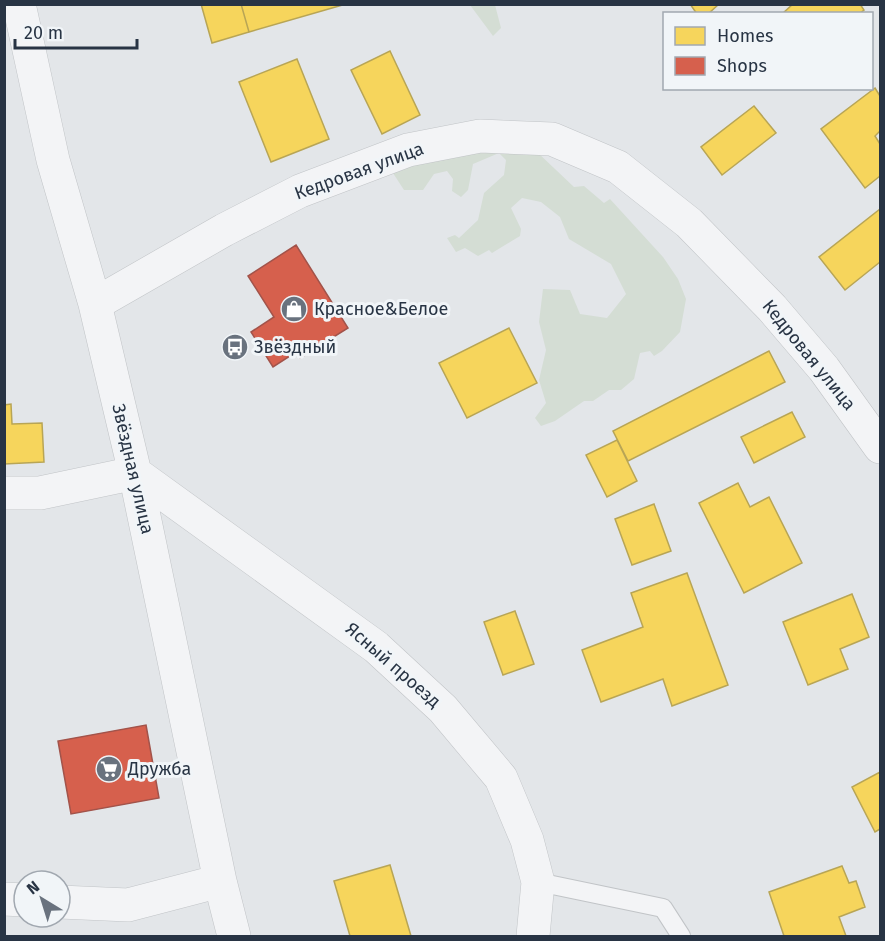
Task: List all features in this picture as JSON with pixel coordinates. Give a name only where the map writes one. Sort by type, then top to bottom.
[{"type":"street","name":"Звёздная улица","points":[[19,4],[53,160],[95,304],[135,473],[220,880],[234,936]]},
{"type":"street","name":"Кедровая улица","points":[[95,304],[224,230],[300,190],[408,150],[480,136],[552,139],[618,167],[689,223],[772,308],[824,369],[880,447]]},
{"type":"street","points":[[4,493],[40,493],[135,473]]},
{"type":"street","name":"Ясный проезд","points":[[135,473],[376,646],[443,709],[501,778],[527,840],[538,882],[533,936]]},
{"type":"street","points":[[72,902],[128,904],[220,880]]},
{"type":"lane","points":[[538,882],[663,908],[681,936]]},
{"type":"shaded area","points":[[470,5],[495,5],[501,28],[493,36]]},
{"type":"shaded area","points":[[536,151],[574,187],[584,186],[604,203],[610,199],[663,257],[678,279],[686,299],[680,332],[654,356],[650,351],[640,353],[634,379],[621,390],[609,390],[593,401],[584,401],[555,421],[541,426],[535,418],[546,403],[539,380],[546,350],[539,322],[543,289],[570,290],[580,314],[607,318],[626,294],[611,264],[569,239],[560,217],[541,202],[522,198],[511,208],[521,229],[520,236],[492,253],[489,250],[478,256],[465,248],[456,252],[447,238],[455,235],[459,238],[478,220],[484,193],[504,175],[506,160],[499,153],[473,164],[468,190],[461,197],[452,191],[453,179],[447,171],[434,174],[423,190],[404,190],[391,170],[401,155]]},
{"type":"building: Homes","points":[[201,4],[241,4],[249,32],[212,43]]},
{"type":"building: Homes","points":[[241,4],[346,4],[249,32]]},
{"type":"building: Homes","points":[[690,4],[719,4],[710,12],[696,12]]},
{"type":"building: Homes","points":[[793,4],[860,4],[864,10],[862,12],[784,12]]},
{"type":"building: Homes","points":[[390,51],[420,115],[382,134],[351,70]]},
{"type":"building: Homes","points":[[297,59],[329,139],[271,162],[239,82]]},
{"type":"building: Homes","points":[[875,88],[880,96],[880,131],[875,136],[880,144],[880,176],[865,188],[821,129]]},
{"type":"building: Homes","points":[[754,106],[776,133],[722,175],[701,147]]},
{"type":"building: Homes","points":[[880,209],[880,262],[845,290],[819,257]]},
{"type":"building: Homes","points":[[509,328],[537,383],[467,418],[439,363]]},
{"type":"building: Homes","points":[[769,351],[785,382],[628,461],[613,431]]},
{"type":"building: Homes","points":[[11,404],[12,424],[42,423],[44,462],[4,464],[4,405]]},
{"type":"building: Homes","points":[[792,412],[805,437],[754,463],[741,437]]},
{"type":"building: Homes","points":[[617,440],[637,481],[607,497],[586,455]]},
{"type":"building: Homes","points":[[738,483],[750,507],[769,497],[802,563],[744,593],[699,503]]},
{"type":"building: Homes","points":[[654,504],[671,551],[632,565],[615,519]]},
{"type":"building: Homes","points":[[687,573],[728,685],[672,706],[663,679],[601,702],[582,650],[643,627],[631,593]]},
{"type":"building: Homes","points":[[852,594],[869,637],[840,649],[848,669],[808,685],[783,622]]},
{"type":"building: Homes","points":[[515,611],[534,664],[503,675],[484,622]]},
{"type":"building: Homes","points":[[880,772],[880,829],[875,832],[852,787]]},
{"type":"building: Homes","points":[[390,865],[411,936],[350,936],[334,881]]},
{"type":"building: Homes","points":[[842,866],[849,883],[856,881],[865,907],[839,917],[846,936],[784,936],[769,892]]},
{"type":"building: Shops","points":[[296,245],[348,328],[300,358],[296,352],[273,367],[251,332],[274,317],[248,276]]},
{"type":"building: Shops","points":[[146,725],[159,798],[71,814],[58,741]]},
{"type":"place","name":"Красное&Белое","points":[[294,309]]},
{"type":"place","name":"Звёздный","points":[[235,347]]},
{"type":"place","name":"Дружба","points":[[109,769]]}]
